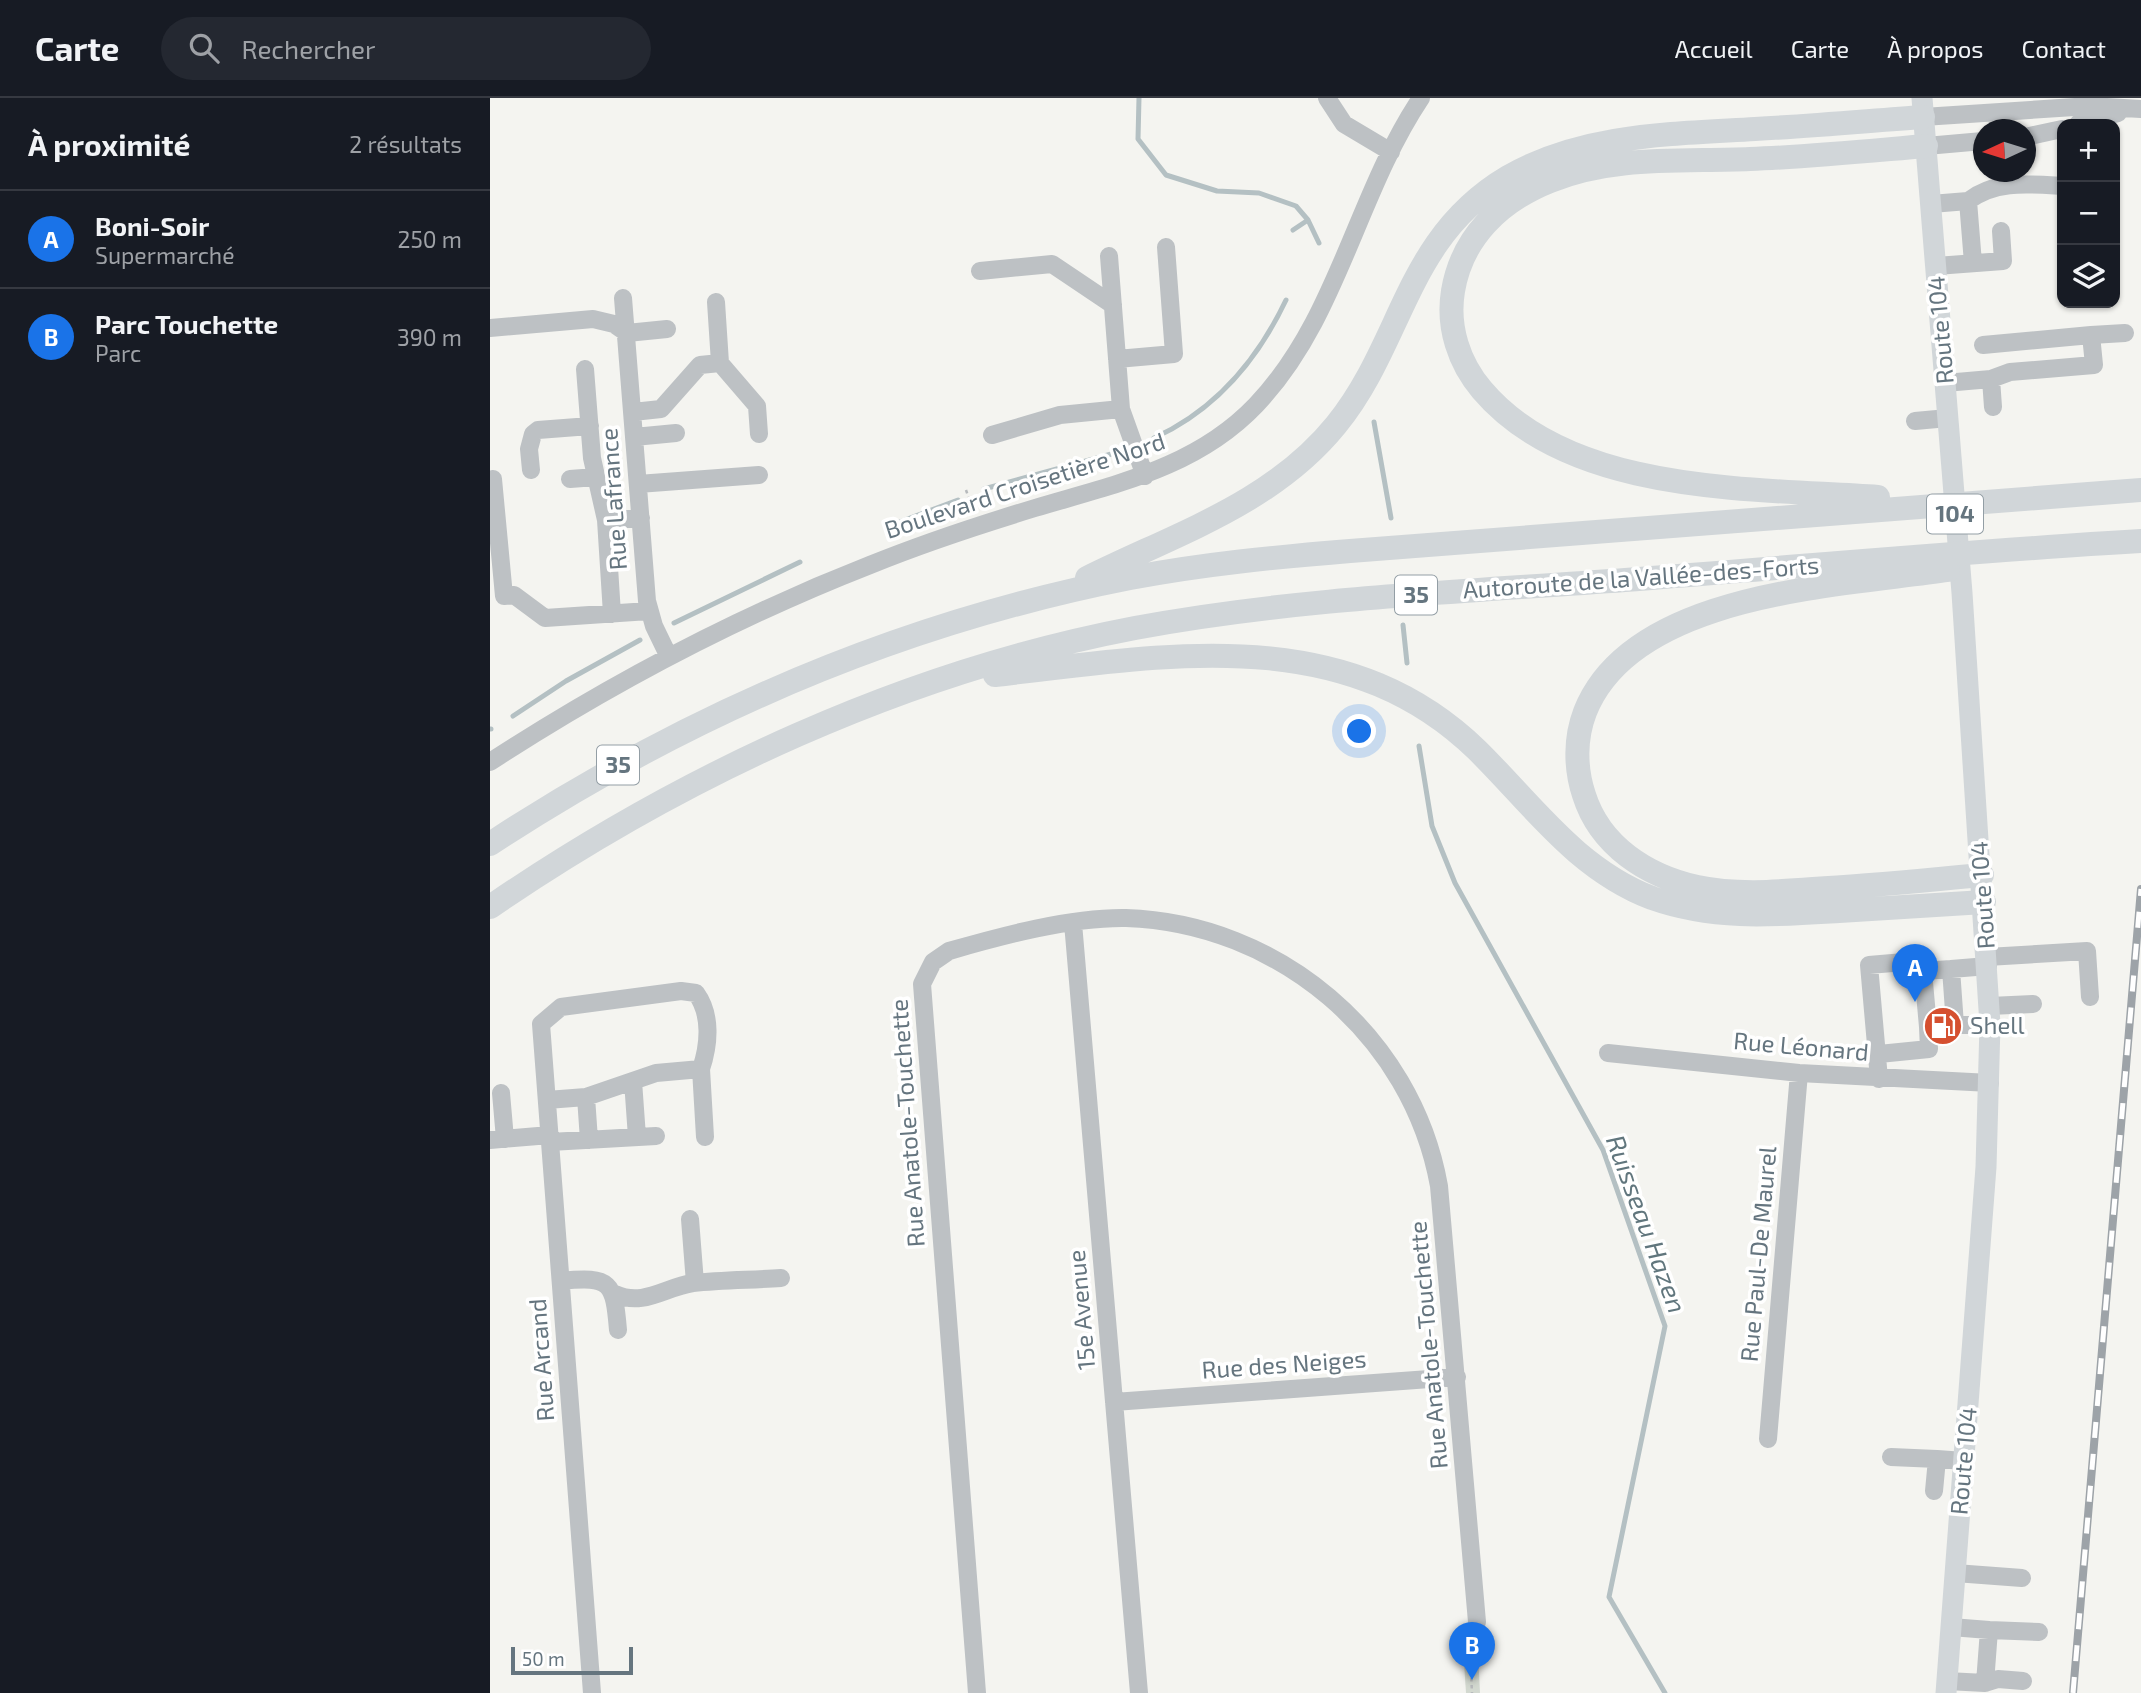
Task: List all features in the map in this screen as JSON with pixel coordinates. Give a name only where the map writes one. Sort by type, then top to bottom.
[{"type":"highway","points":[[1050,596],[1236,507],[1304,459],[1339,422],[1359,392],[1429,254],[1469,205],[1510,176],[1560,153],[1624,139],[1922,107]]},
{"type":"highway","points":[[1926,146],[1751,159],[1627,162],[1562,176],[1510,201],[1482,226],[1458,267],[1451,302],[1458,348],[1473,379],[1509,417],[1557,447],[1601,463],[1650,476],[1899,503],[1945,504],[2130,490]]},
{"type":"highway","name":"Autoroute de la Vallée-des-Forts","points":[[490,844],[631,758],[778,687],[927,631],[1050,596],[1133,577],[1235,562],[1899,503]]},
{"type":"highway","name":"Autoroute de la Vallée-des-Forts","points":[[490,907],[594,839],[691,786],[825,724],[936,682],[1077,641],[1236,612],[1905,568],[2130,543]]},
{"type":"highway","points":[[1905,568],[1750,601],[1697,618],[1644,643],[1606,676],[1587,708],[1578,746],[1582,790],[1598,825],[1624,854],[1655,873],[1696,886],[1741,892],[1784,891],[1982,875]]},
{"type":"highway","points":[[936,682],[1191,655],[1253,656],[1309,664],[1375,682],[1432,711],[1479,752],[1538,817],[1577,853],[1613,878],[1651,897],[1703,912],[1755,916],[1984,902]]},
{"type":"main road","name":"Route 104","points":[[1922,107],[1948,418],[1990,1015],[1990,1083],[1947,1687]]},
{"type":"street","points":[[1328,98],[1344,124],[1391,152]]},
{"type":"street","name":"Boulevard Croisetière Nord","points":[[490,762],[669,657],[826,582],[979,526],[1145,476],[1187,457],[1228,430],[1259,402],[1288,367],[1316,320],[1391,152],[1421,98]]},
{"type":"street","points":[[1922,107],[2135,109]]},
{"type":"street","points":[[2087,119],[2109,107]]},
{"type":"street","points":[[2036,134],[2057,130]]},
{"type":"street","points":[[1926,146],[1973,142]]},
{"type":"street","points":[[1931,204],[1968,201],[1984,188],[2026,184],[2057,186]]},
{"type":"street","points":[[1968,201],[1973,263]]},
{"type":"street","points":[[1936,266],[2003,261],[2001,231]]},
{"type":"street","points":[[1117,359],[1174,354],[1166,247]]},
{"type":"street","points":[[1109,256],[1121,409],[1145,476]]},
{"type":"street","points":[[979,271],[1052,264],[1113,305]]},
{"type":"street","name":"Rue Lafrance","points":[[623,298],[649,611],[669,657]]},
{"type":"street","points":[[716,302],[720,363],[757,406],[759,434]]},
{"type":"street","points":[[490,328],[593,319],[614,324],[627,334],[667,329]]},
{"type":"street","points":[[1983,345],[2125,333]]},
{"type":"street","points":[[1945,383],[1991,379],[2021,371],[2094,365],[2091,335]]},
{"type":"street","points":[[2018,342],[2021,371]]},
{"type":"street","points":[[633,412],[661,409],[700,365],[720,363]]},
{"type":"street","points":[[585,369],[596,477],[606,520],[612,614]]},
{"type":"street","points":[[1991,379],[1993,407]]},
{"type":"street","points":[[992,435],[1060,415],[1121,409]]},
{"type":"street","points":[[1915,421],[1948,418]]},
{"type":"street","points":[[531,470],[529,449],[533,434],[538,430],[590,426]]},
{"type":"street","points":[[634,437],[676,433]]},
{"type":"street","points":[[638,484],[759,475]]},
{"type":"street","points":[[570,479],[596,477]]},
{"type":"street","points":[[493,479],[497,597],[514,595],[545,618],[649,611]]},
{"type":"street","points":[[606,520],[641,518]]},
{"type":"street","name":"Rue Anatole-Touchette","points":[[977,1693],[921,990],[929,967],[949,951],[1073,923],[1112,918],[1154,920],[1234,940],[1281,962],[1318,987],[1373,1041],[1411,1101],[1437,1171],[1477,1622]]},
{"type":"street","name":"15e Avenue","points":[[1073,923],[1139,1693]]},
{"type":"street","points":[[1923,971],[2087,950],[2090,997]]},
{"type":"street","points":[[1879,1079],[1879,1054],[1869,965],[1916,961],[1923,971],[1929,1049],[1927,1081]]},
{"type":"street","points":[[1951,969],[1955,1025]]},
{"type":"street","name":"Rue Arcand","points":[[593,1693],[541,1024],[561,1006],[689,991],[696,993],[706,1012],[706,1044],[701,1069]]},
{"type":"street","points":[[1928,1027],[1955,1025],[2033,1004]]},
{"type":"street","points":[[1879,1054],[1929,1049]]},
{"type":"street","name":"Rue Léonard","points":[[1608,1053],[1799,1073],[1990,1083]]},
{"type":"street","points":[[547,1100],[586,1097],[656,1073],[701,1069],[705,1137]]},
{"type":"street","name":"Rue Paul-De Maurel","points":[[1768,1439],[1799,1073]]},
{"type":"street","points":[[633,1081],[637,1137]]},
{"type":"street","points":[[501,1093],[498,1140],[589,1140],[656,1136]]},
{"type":"street","points":[[586,1097],[589,1140]]},
{"type":"street","points":[[690,1219],[695,1283]]},
{"type":"street","points":[[561,1281],[595,1279],[605,1283],[615,1294],[625,1298],[644,1299],[695,1283],[781,1278]]},
{"type":"street","points":[[615,1294],[618,1330]]},
{"type":"street","name":"Rue des Neiges","points":[[1114,1402],[1457,1377]]},
{"type":"street","points":[[1891,1457],[1964,1461]]},
{"type":"street","points":[[1934,1491],[1937,1459]]},
{"type":"street","points":[[1955,1573],[2022,1578]]},
{"type":"street","points":[[1951,1627],[2039,1632]]},
{"type":"street","points":[[1985,1683],[1989,1630]]},
{"type":"street","points":[[1947,1687],[1998,1679],[2023,1681]]},
{"type":"path","points":[[966,490],[979,526]]},
{"type":"path","points":[[1470,1650],[1472,1693]]},
{"type":"shaded area","points":[[1463,1648],[1478,1652],[1480,1693],[1466,1693]]},
{"type":"waterway","name":"Ruisseau Hazen","points":[[1139,98],[1138,139],[1166,175],[1217,191],[1259,193],[1296,206],[1308,220],[1319,243]]},
{"type":"waterway","points":[[1293,230],[1308,220]]},
{"type":"waterway","points":[[1154,438],[1196,413],[1232,381],[1262,343],[1286,300]]},
{"type":"waterway","name":"Ruisseau Hazen","points":[[1374,422],[1391,518]]},
{"type":"waterway","points":[[984,489],[1115,453]]},
{"type":"waterway","points":[[897,523],[958,500]]},
{"type":"waterway","points":[[674,623],[800,562]]},
{"type":"waterway","name":"Ruisseau Hazen","points":[[1403,625],[1407,663]]},
{"type":"waterway","points":[[513,716],[566,681],[640,640]]},
{"type":"waterway","name":"Ruisseau Hazen","points":[[1419,746],[1432,826],[1455,883],[1603,1150],[1665,1326],[1609,1597],[1665,1693]]},
{"type":"railway","points":[[2073,1693],[2141,889]]},
{"type":"place","name":"Boni-Soir","points":[[1915,1002]]},
{"type":"place","name":"Shell","points":[[1943,1026]]},
{"type":"place","name":"Parc Touchette","points":[[1472,1680]]}]
